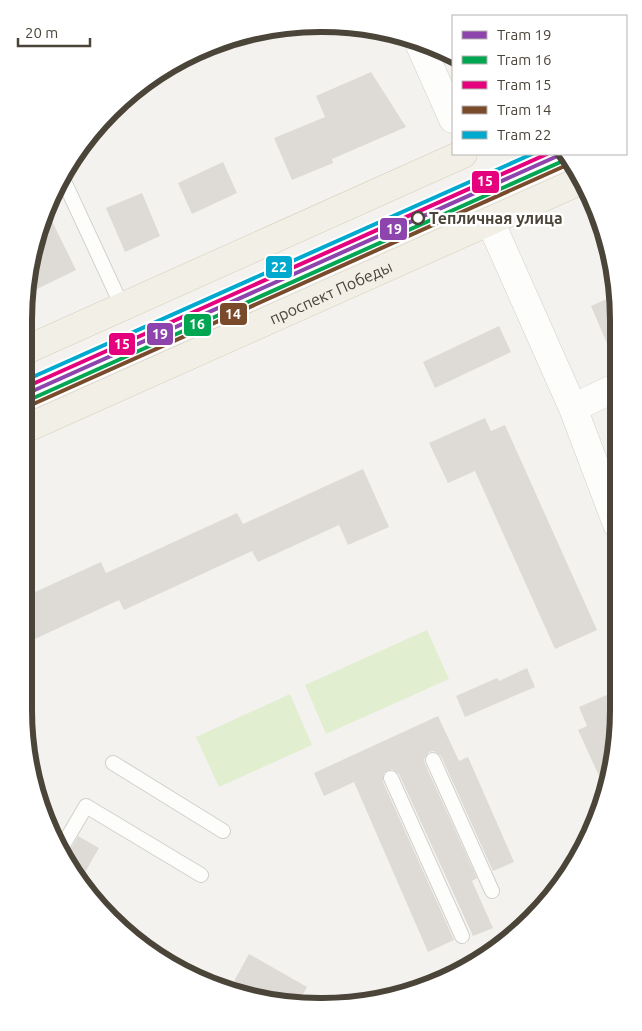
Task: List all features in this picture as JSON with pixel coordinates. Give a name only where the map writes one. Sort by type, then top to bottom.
[{"type":"main road","points":[[32,345],[460,155]]},
{"type":"main road","name":"проспект Победы","points":[[32,426],[575,183]]},
{"type":"street","points":[[423,51],[452,117]]},
{"type":"street","points":[[490,220],[573,408],[610,506]]},
{"type":"street","points":[[573,408],[610,390]]},
{"type":"lane","points":[[66,185],[122,306]]},
{"type":"lane","points":[[433,760],[492,891]]},
{"type":"lane","points":[[112,763],[223,831]]},
{"type":"lane","points":[[391,778],[462,936]]},
{"type":"lane","points":[[65,843],[86,806],[202,875]]},
{"type":"green space","points":[[427,630],[449,679],[326,734],[305,685]]},
{"type":"green space","points":[[290,694],[312,745],[219,787],[196,737]]},
{"type":"building","points":[[371,72],[406,127],[332,159],[333,163],[292,180],[274,138],[325,117],[316,96]]},
{"type":"building","points":[[223,162],[237,193],[192,214],[178,183]]},
{"type":"building","points":[[142,193],[160,236],[125,252],[106,208]]},
{"type":"building","points":[[51,219],[76,270],[34,290],[42,246]]},
{"type":"building","points":[[609,298],[610,351],[591,306]]},
{"type":"building","points":[[499,326],[511,352],[435,388],[423,362]]},
{"type":"building","points":[[485,418],[491,431],[505,425],[597,630],[555,649],[475,471],[448,483],[429,443]]},
{"type":"building","points":[[363,469],[389,527],[348,545],[339,525],[258,562],[252,551],[124,610],[119,600],[32,640],[32,593],[101,562],[106,573],[237,513],[243,524]]},
{"type":"building","points":[[527,668],[535,687],[465,717],[456,696],[497,678],[499,681]]},
{"type":"building","points":[[610,694],[609,729],[601,780],[578,730],[587,726],[579,707]]},
{"type":"building","points":[[438,716],[459,761],[468,757],[514,862],[493,871],[441,756],[434,751],[429,752],[424,759],[425,764],[477,878],[472,881],[493,928],[473,936],[399,774],[392,769],[384,773],[383,782],[454,940],[428,952],[354,782],[324,796],[314,773]]},
{"type":"building","points":[[78,836],[99,848],[84,874],[70,851]]},
{"type":"building","points":[[249,954],[307,987],[301,998],[265,993],[232,984]]},
{"type":"tram line","name":"22","points":[[32,377],[530,155]]},
{"type":"tram line","name":"15","points":[[32,384],[545,155]]},
{"type":"tram line","name":"19","points":[[32,391],[558,156]]},
{"type":"tram line","name":"16","points":[[32,399],[561,162]]},
{"type":"tram line","name":"14","points":[[32,405],[564,166]]},
{"type":"place","name":"Тепличная улица","points":[[418,218]]}]
